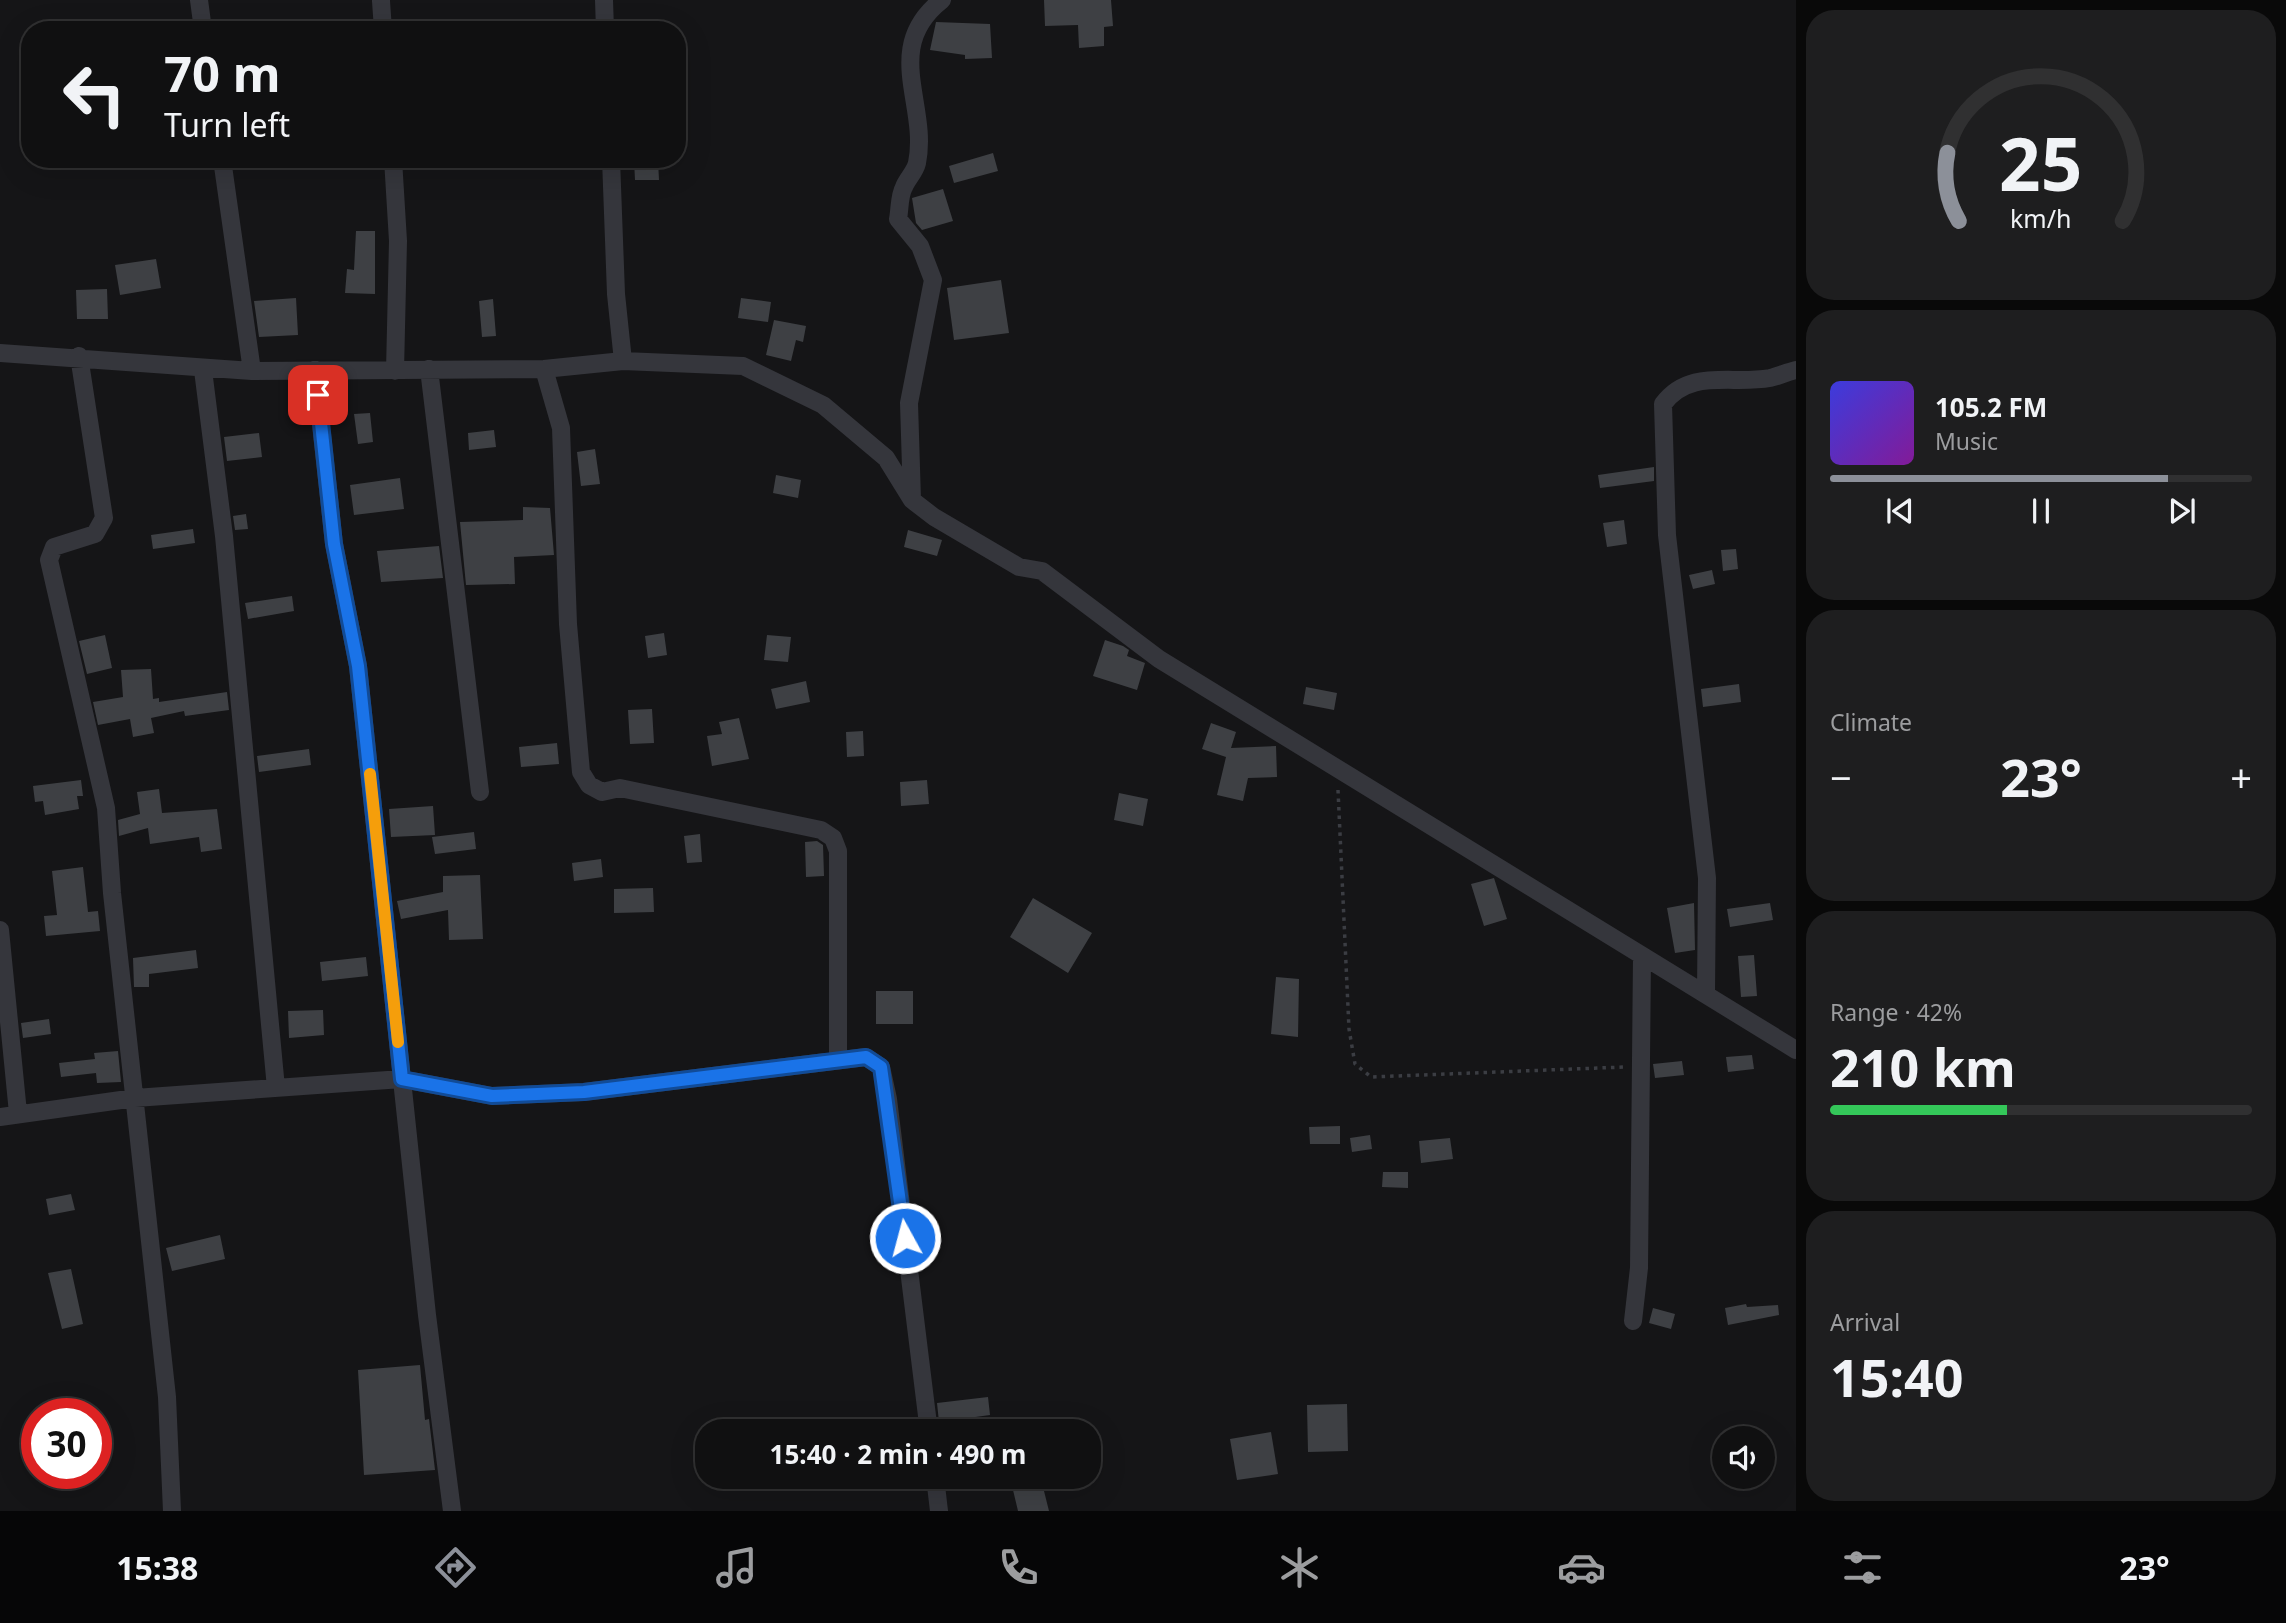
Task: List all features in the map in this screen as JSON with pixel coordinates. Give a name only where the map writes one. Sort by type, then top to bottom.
[{"type":"street","points":[[199,0],[202,21]]},
{"type":"street","points":[[604,0],[605,21]]},
{"type":"street","points":[[912,500],[909,403],[933,280],[920,246],[898,219],[902,189],[917,165],[917,131],[910,59],[912,41],[924,14],[942,0]]},
{"type":"street","points":[[381,1],[382,21]]},
{"type":"street","points":[[223,168],[252,371]]},
{"type":"street","points":[[394,168],[398,241],[395,371]]},
{"type":"street","points":[[611,168],[616,294],[624,361]]},
{"type":"street","points":[[0,353],[79,356],[203,370],[252,371],[544,369],[624,361],[743,366],[823,405],[886,458],[912,500],[934,517],[1019,567],[1042,571],[1159,659],[1796,1050]]},
{"type":"street","points":[[79,356],[104,518],[95,534],[54,547],[49,560],[106,808],[112,893],[167,1397],[172,1511]]},
{"type":"street","points":[[429,369],[480,792]]},
{"type":"street","points":[[544,369],[561,428],[568,624],[581,772],[589,785],[602,792],[620,788],[821,831],[833,838],[838,851],[838,1060]]},
{"type":"street","points":[[203,370],[224,536],[276,1088]]},
{"type":"street","points":[[316,370],[334,544],[358,666],[452,1511]]},
{"type":"street","points":[[1706,993],[1707,878],[1667,534],[1663,404],[1674,390],[1701,381],[1769,378],[1796,370]]},
{"type":"street","points":[[0,930],[9,1115],[135,1098],[402,1079],[492,1096],[584,1092],[866,1057],[881,1067],[927,1419]]},
{"type":"street","points":[[1633,1321],[1639,1268],[1642,956]]},
{"type":"street","points":[[936,1489],[939,1511]]},
{"type":"path","points":[[1337,769],[1349,1029],[1355,1064],[1371,1077],[1640,1066]]},
{"type":"building","points":[[1044,0],[1111,0],[1113,26],[1104,27],[1104,46],[1079,48],[1078,25],[1045,26]]},
{"type":"building","points":[[936,22],[990,24],[992,58],[965,59],[965,55],[930,50]]},
{"type":"building","points":[[993,153],[998,171],[954,183],[949,166]]},
{"type":"building","points":[[634,168],[658,168],[659,180],[635,180]]},
{"type":"building","points":[[943,189],[953,221],[922,230],[916,223],[912,198]]},
{"type":"building","points":[[356,231],[375,231],[375,294],[345,293],[347,269],[354,270]]},
{"type":"building","points":[[156,259],[161,288],[120,295],[115,265]]},
{"type":"building","points":[[1001,280],[1009,333],[954,340],[947,288]]},
{"type":"building","points":[[107,289],[108,319],[77,319],[76,290]]},
{"type":"building","points":[[296,298],[298,335],[259,337],[254,301]]},
{"type":"building","points":[[741,298],[771,302],[768,322],[738,318]]},
{"type":"building","points":[[493,299],[496,336],[482,337],[479,301]]},
{"type":"building","points":[[774,320],[806,326],[803,342],[796,340],[791,361],[766,355]]},
{"type":"building","points":[[370,413],[373,442],[358,444],[354,414]]},
{"type":"building","points":[[494,430],[496,447],[469,450],[468,433]]},
{"type":"building","points":[[259,433],[262,457],[227,461],[224,437]]},
{"type":"building","points":[[595,449],[600,484],[581,486],[577,452]]},
{"type":"building","points":[[1654,467],[1654,481],[1600,488],[1598,475]]},
{"type":"building","points":[[776,475],[801,480],[798,498],[773,493]]},
{"type":"building","points":[[400,478],[404,509],[354,515],[350,485]]},
{"type":"building","points":[[523,507],[550,508],[554,555],[514,557],[515,584],[466,585],[460,522],[523,520]]},
{"type":"building","points":[[246,514],[248,529],[235,530],[233,516]]},
{"type":"building","points":[[1624,520],[1627,544],[1607,547],[1603,523]]},
{"type":"building","points":[[193,529],[195,543],[153,549],[151,535]]},
{"type":"building","points":[[908,530],[942,540],[937,556],[904,547]]},
{"type":"building","points":[[439,546],[443,578],[381,582],[377,551]]},
{"type":"building","points":[[1736,549],[1738,569],[1723,571],[1721,550]]},
{"type":"building","points":[[1712,570],[1715,584],[1693,589],[1689,575]]},
{"type":"building","points":[[292,596],[294,611],[248,619],[245,603]]},
{"type":"building","points":[[664,633],[667,655],[648,658],[645,636]]},
{"type":"building","points":[[105,635],[112,668],[87,674],[79,641]]},
{"type":"building","points":[[767,635],[791,637],[788,662],[764,660]]},
{"type":"building","points":[[1105,640],[1123,646],[1129,650],[1127,656],[1145,663],[1137,690],[1093,676]]},
{"type":"building","points":[[151,669],[153,699],[159,698],[159,702],[227,692],[229,710],[185,716],[184,711],[151,718],[154,733],[133,737],[130,719],[98,725],[93,702],[123,697],[121,670]]},
{"type":"building","points":[[806,681],[810,702],[776,709],[771,689]]},
{"type":"building","points":[[1739,684],[1741,702],[1703,707],[1701,689]]},
{"type":"building","points":[[1306,687],[1337,693],[1334,710],[1303,704]]},
{"type":"building","points":[[652,709],[654,743],[630,744],[628,710]]},
{"type":"building","points":[[739,718],[749,759],[712,766],[707,736],[722,734],[719,722]]},
{"type":"building","points":[[1211,723],[1236,732],[1231,748],[1276,746],[1277,777],[1248,778],[1243,801],[1217,795],[1226,757],[1202,749]]},
{"type":"building","points":[[863,731],[864,756],[847,757],[846,732]]},
{"type":"building","points":[[557,743],[559,764],[521,767],[519,747]]},
{"type":"building","points":[[309,749],[311,765],[259,772],[257,756]]},
{"type":"building","points":[[81,780],[83,796],[77,796],[79,809],[45,815],[43,801],[35,802],[33,786]]},
{"type":"building","points":[[927,780],[929,804],[901,806],[900,782]]},
{"type":"building","points":[[159,789],[162,813],[217,809],[222,849],[201,852],[199,837],[150,844],[148,828],[119,836],[118,820],[140,814],[137,792]]},
{"type":"building","points":[[1119,793],[1148,799],[1143,826],[1114,820]]},
{"type":"building","points":[[433,806],[435,835],[391,837],[389,809]]},
{"type":"building","points":[[474,832],[476,849],[435,854],[432,837]]},
{"type":"building","points":[[700,834],[702,862],[687,863],[684,836]]},
{"type":"building","points":[[817,841],[823,845],[824,876],[806,877],[805,842]]},
{"type":"building","points":[[601,859],[603,877],[574,881],[572,863]]},
{"type":"building","points":[[83,867],[88,912],[98,911],[100,931],[46,936],[44,916],[57,915],[52,871]]},
{"type":"building","points":[[480,875],[483,939],[449,940],[448,910],[401,919],[397,901],[443,892],[443,876]]},
{"type":"building","points":[[1494,878],[1507,919],[1484,926],[1471,884]]},
{"type":"building","points":[[653,888],[654,912],[614,913],[614,889]]},
{"type":"building","points":[[1033,898],[1092,933],[1068,973],[1010,937]]},
{"type":"building","points":[[1694,903],[1695,950],[1675,953],[1667,908]]},
{"type":"building","points":[[1770,903],[1773,920],[1730,927],[1727,909]]},
{"type":"building","points":[[196,950],[198,968],[149,974],[149,987],[134,987],[133,958]]},
{"type":"building","points":[[1754,955],[1757,996],[1741,997],[1738,956]]},
{"type":"building","points":[[366,957],[368,976],[322,981],[320,962]]},
{"type":"building","points":[[1276,977],[1299,979],[1298,1037],[1271,1034]]},
{"type":"building","points":[[876,991],[913,991],[913,1024],[876,1024]]},
{"type":"building","points":[[323,1010],[324,1035],[289,1038],[288,1011]]},
{"type":"building","points":[[49,1019],[51,1034],[23,1038],[21,1023]]},
{"type":"building","points":[[118,1051],[121,1082],[97,1083],[96,1073],[61,1077],[59,1063],[95,1059],[94,1053]]},
{"type":"building","points":[[1752,1055],[1754,1069],[1728,1072],[1726,1057]]},
{"type":"building","points":[[1682,1061],[1684,1075],[1655,1078],[1653,1064]]},
{"type":"building","points":[[1340,1126],[1340,1144],[1310,1144],[1309,1127]]},
{"type":"building","points":[[1370,1135],[1372,1149],[1352,1152],[1350,1138]]},
{"type":"building","points":[[1450,1138],[1453,1159],[1421,1163],[1419,1141]]},
{"type":"building","points":[[1383,1172],[1408,1172],[1408,1188],[1382,1187]]},
{"type":"building","points":[[71,1194],[75,1210],[49,1215],[46,1199]]},
{"type":"building","points":[[220,1235],[225,1259],[172,1271],[166,1248]]},
{"type":"building","points":[[71,1269],[83,1324],[62,1329],[48,1273]]},
{"type":"building","points":[[1746,1304],[1747,1307],[1778,1305],[1779,1315],[1728,1325],[1725,1308]]},
{"type":"building","points":[[1653,1308],[1675,1314],[1671,1329],[1649,1323]]},
{"type":"building","points":[[420,1365],[425,1420],[429,1419],[435,1470],[364,1475],[358,1370]]},
{"type":"building","points":[[988,1397],[990,1415],[939,1419],[937,1403]]},
{"type":"building","points":[[1347,1404],[1348,1451],[1308,1452],[1307,1405]]},
{"type":"building","points":[[1271,1432],[1278,1474],[1237,1480],[1230,1439]]},
{"type":"building","points":[[1044,1489],[1049,1511],[1018,1511],[1013,1490]]},
{"type":"slow traffic","points":[[370,774],[398,1042]]},
{"type":"route","points":[[318,395],[334,544],[358,666],[402,1079],[492,1096],[584,1092],[866,1057],[881,1067],[888,1099],[905,1238]]}]
